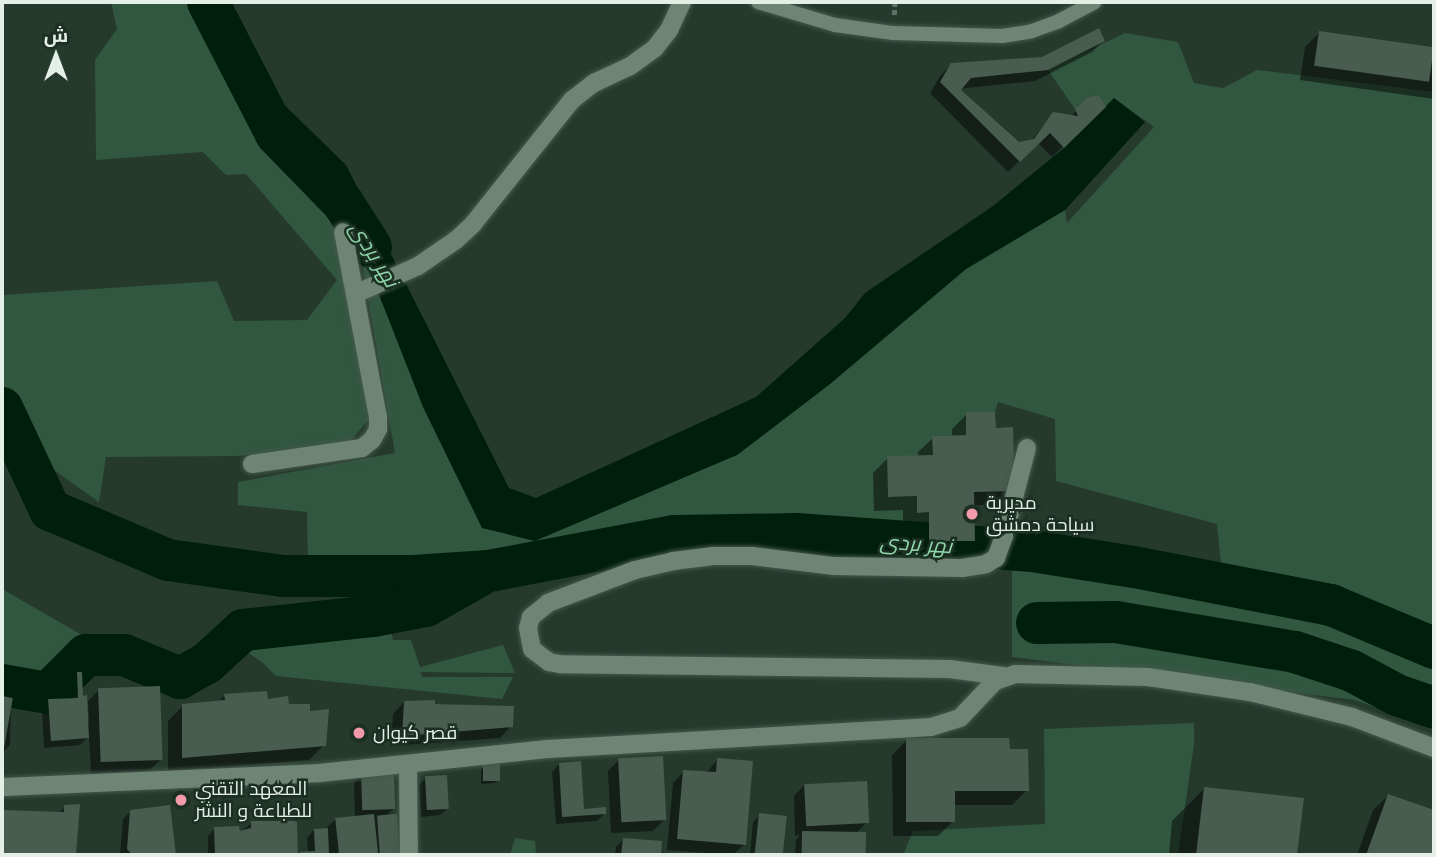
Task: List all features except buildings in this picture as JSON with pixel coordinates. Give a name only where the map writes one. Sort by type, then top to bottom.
[{"type":"street","points":[[355,294],[418,265],[456,240],[473,223],[572,100],[594,83],[629,67],[655,48],[669,30],[682,2]]},
{"type":"street","points":[[252,464],[362,448],[372,440],[378,429],[343,232]]},
{"type":"street","points":[[1027,448],[1004,536],[996,558],[986,564],[962,568],[834,566],[752,556],[712,556],[673,561],[635,570],[548,603],[531,617],[528,639],[539,657],[559,664],[949,669],[1003,676],[1148,677],[1250,692],[1352,717],[1434,748]]},
{"type":"street","points":[[2,787],[319,773],[548,749],[946,725],[960,718],[987,687],[1003,676]]},
{"type":"street","points":[[408,765],[409,855]]},
{"type":"lane","points":[[758,2],[835,25],[893,33],[992,36],[1031,32],[1059,21],[1094,2]]},
{"type":"shaded area","points":[[111,2],[196,2],[270,140],[344,222],[340,232],[371,417],[346,446],[238,456],[106,457],[99,502],[51,468],[2,385],[2,295],[217,281],[234,321],[307,320],[337,280],[246,174],[226,175],[203,152],[96,160],[95,60],[117,29]]},
{"type":"shaded area","points":[[1125,33],[1178,42],[1194,83],[1223,88],[1257,70],[1434,92],[1434,635],[1374,611],[1221,564],[1217,524],[1056,481],[1055,419],[998,402],[995,412],[966,412],[966,435],[933,436],[933,455],[887,457],[888,497],[917,496],[917,513],[929,512],[929,541],[816,526],[672,520],[535,553],[352,568],[308,566],[307,512],[238,505],[238,482],[395,453],[363,270],[365,264],[482,528],[737,455],[830,384],[966,269],[1065,210],[1067,223],[1154,127],[1114,98],[1106,107],[1099,95],[1088,97],[1075,109],[1048,70]]},
{"type":"shaded area","points":[[1012,557],[1248,598],[1333,620],[1434,656],[1434,728],[1355,700],[1012,657]]},
{"type":"shaded area","points":[[2,589],[108,650],[82,651],[46,687],[2,680]]},
{"type":"shaded area","points":[[356,623],[380,623],[390,627],[393,640],[411,640],[420,667],[503,645],[515,673],[421,672],[422,677],[513,677],[502,699],[276,676],[262,662],[235,644],[248,636]]},
{"type":"shaded area","points":[[1194,723],[1194,744],[1178,855],[903,855],[913,831],[1045,824],[1044,729]]},
{"type":"shaded area","points":[[515,838],[535,841],[536,855],[510,855]]},
{"type":"water","points":[[208,2],[226,2],[268,89],[346,165],[509,488],[536,498],[756,397],[845,318],[865,293],[993,206],[1064,148],[1114,98],[1145,122],[1065,210],[966,269],[830,384],[737,455],[535,541],[482,528],[423,407],[343,203],[276,134]]},
{"type":"waterway","name":"نهر بردى","points":[[208,2],[276,134],[343,203],[371,247]]},
{"type":"waterway","name":"نهر بردى","points":[[2,408],[50,510],[168,560],[283,576],[413,576],[489,571],[675,536],[796,534],[1032,551],[1134,567],[1331,605],[1434,648]]},
{"type":"waterway","points":[[2,685],[48,693],[86,655],[124,655],[180,678],[207,663],[243,630],[374,616],[426,606],[479,576]]},
{"type":"waterway","points":[[1037,623],[1116,622],[1295,652],[1352,671],[1397,695],[1434,708]]},
{"type":"place","name":"مديرية سياحة دمشق","points":[[972,514]]},
{"type":"place","name":"قصر كيوان","points":[[359,733]]},
{"type":"place","name":"المعهد التقني للطباعة و النشر","points":[[181,800]]}]
